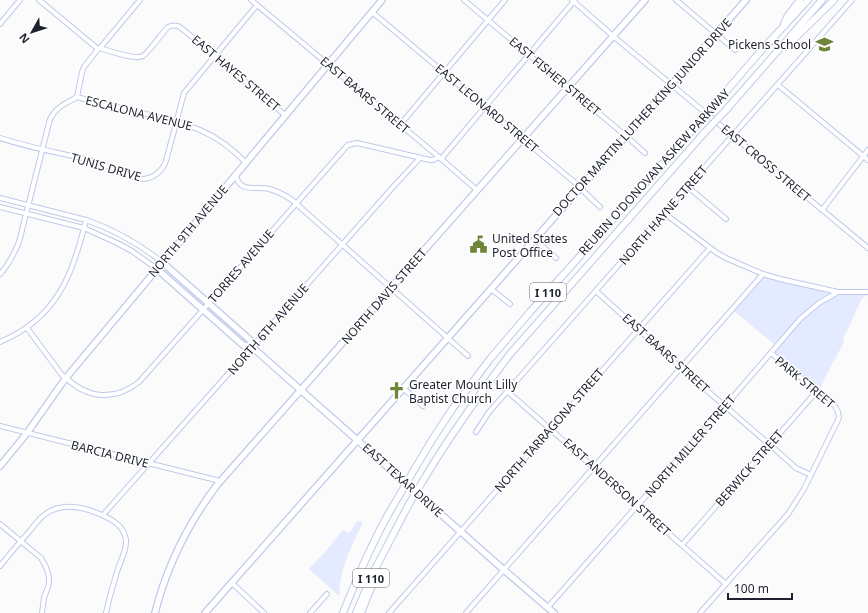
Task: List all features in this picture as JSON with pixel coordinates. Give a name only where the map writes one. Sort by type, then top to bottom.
[{"type":"highway","points":[[782,28],[787,17],[800,0]]},
{"type":"highway","name":"REUBIN O'DONOVAN ASKEW PARKWAY","points":[[343,613],[379,529],[432,440],[453,408],[490,359],[535,306],[808,0]]},
{"type":"highway","name":"REUBIN O'DONOVAN ASKEW PARKWAY","points":[[356,613],[387,545],[444,445],[510,354],[822,0]]},
{"type":"highway","points":[[756,76],[834,0]]},
{"type":"highway","points":[[361,613],[387,545]]},
{"type":"main road","name":"NORTH 9TH AVENUE","points":[[0,466],[27,433],[65,379],[382,0]]},
{"type":"main road","name":"NORTH DAVIS STREET","points":[[155,613],[164,579],[179,544],[196,513],[220,482],[645,0]]},
{"type":"main road","name":"DOCTOR MARTIN LUTHER KING JUNIOR DRIVE","points":[[205,613],[746,0]]},
{"type":"main road","name":"EAST TEXAR DRIVE","points":[[162,262],[250,340],[252,347]]},
{"type":"main road","name":"EAST TEXAR DRIVE","points":[[157,269],[243,345],[252,347],[554,613]]},
{"type":"street","points":[[0,24],[20,0]]},
{"type":"street","points":[[39,0],[99,49]]},
{"type":"street","points":[[77,97],[84,67],[140,0]]},
{"type":"street","name":"EAST BAARS STREET","points":[[252,0],[477,190]]},
{"type":"street","name":"EAST FISHER STREET","points":[[464,0],[645,153]]},
{"type":"street","points":[[400,125],[505,0]]},
{"type":"street","points":[[676,0],[735,50]]},
{"type":"street","name":"NORTH HAYNE STREET","points":[[476,432],[489,412],[507,391],[852,0]]},
{"type":"street","points":[[420,158],[433,160],[440,158],[574,1]]},
{"type":"street","name":"EAST CROSS STREET","points":[[574,1],[613,36],[868,248]]},
{"type":"street","name":"TUNIS DRIVE","points":[[0,138],[94,161],[134,177],[148,178],[161,170],[166,161],[184,93],[257,5]]},
{"type":"street","name":"EAST LEONARD STREET","points":[[372,12],[523,139],[600,207]]},
{"type":"street","name":"EAST HAYES STREET","points":[[99,49],[137,57],[143,56],[170,26],[179,26],[285,115]]},
{"type":"street","points":[[778,84],[868,160]]},
{"type":"street","name":"ESCALONA AVENUE","points":[[0,274],[9,263],[19,242],[48,122],[59,107],[77,97],[200,129],[231,148],[246,162]]},
{"type":"street","name":"TORRES AVENUE","points":[[27,328],[65,379],[78,388],[92,394],[107,395],[126,391],[139,382],[348,145],[357,143],[420,158]]},
{"type":"street","points":[[822,210],[868,150]]},
{"type":"street","name":"NORTH 6TH AVENUE","points":[[103,516],[420,158]]},
{"type":"street","points":[[236,176],[238,182],[244,187],[266,188],[288,197],[468,356]]},
{"type":"street","points":[[688,187],[726,219]]},
{"type":"street","name":"EAST TEXAR DRIVE","points":[[0,198],[86,220],[110,229],[127,238],[162,262]]},
{"type":"street","name":"EAST TEXAR DRIVE","points":[[0,207],[84,228],[132,251],[157,269]]},
{"type":"street","points":[[664,213],[710,248],[728,259],[763,274],[838,292],[868,292]]},
{"type":"street","points":[[0,342],[9,339],[27,328],[47,310],[57,298],[73,263],[86,220]]},
{"type":"street","points":[[534,239],[556,258]]},
{"type":"street","name":"NORTH TARRAGONA STREET","points":[[389,613],[710,248]]},
{"type":"street","points":[[466,613],[763,274]]},
{"type":"street","points":[[491,289],[510,304]]},
{"type":"street","name":"EAST BAARS STREET","points":[[596,291],[681,368],[796,468],[811,475]]},
{"type":"street","name":"NORTH MILLER STREET","points":[[548,607],[771,354],[792,328],[808,311],[838,292]]},
{"type":"street","name":"PARK STREET","points":[[771,354],[817,391],[834,406],[838,412],[839,418],[811,475]]},
{"type":"street","points":[[403,388],[423,406]]},
{"type":"street","name":"EAST ANDERSON STREET","points":[[507,391],[726,584]]},
{"type":"street","name":"BERWICK STREET","points":[[682,545],[817,391]]},
{"type":"street","name":"BARCIA DRIVE","points":[[0,426],[220,482]]},
{"type":"street","points":[[700,613],[788,514],[811,475]]},
{"type":"street","points":[[0,566],[40,518],[57,508],[64,506],[76,507],[89,510],[103,516],[119,525],[124,532],[126,542],[126,547],[114,582],[106,613]]},
{"type":"street","points":[[0,524],[44,562],[49,577],[42,613]]},
{"type":"street","points":[[232,583],[264,613]]},
{"type":"street","points":[[310,613],[327,594]]},
{"type":"shaded area","points":[[764,277],[831,293],[807,309],[775,345],[734,311]]},
{"type":"shaded area","points":[[838,294],[867,295],[862,298],[843,339],[844,342],[819,390],[774,353],[801,320],[820,304]]},
{"type":"shaded area","points":[[357,521],[363,522],[350,549],[341,576],[339,596],[309,569],[343,530],[349,533]]},
{"type":"place","name":"Pickens School","points":[[824,44]]},
{"type":"place","name":"United States Post Office","points":[[479,245]]},
{"type":"place","name":"Greater Mount Lilly Baptist Church","points":[[396,391]]}]
